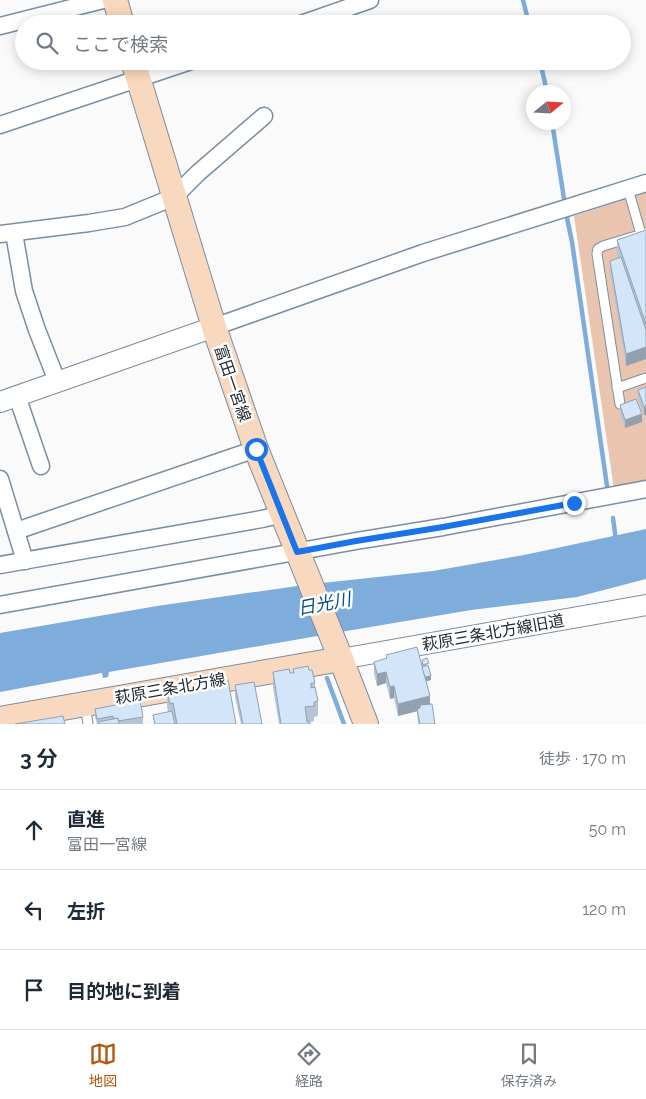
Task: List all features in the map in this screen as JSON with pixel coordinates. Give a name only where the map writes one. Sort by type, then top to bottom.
[{"type":"main road","points":[[115,0],[119,15]]},
{"type":"main road","name":"富田一宮線","points":[[136,70],[214,327],[256,449],[366,724]]},
{"type":"main road","name":"萩原三条北方線","points":[[0,719],[87,714],[339,655]]},
{"type":"street","points":[[44,15],[103,0]]},
{"type":"street","points":[[326,15],[370,0]]},
{"type":"street","points":[[0,26],[15,22]]},
{"type":"street","points":[[0,125],[136,70]]},
{"type":"street","points":[[57,381],[37,330],[7,233],[126,217],[174,197],[198,173],[264,116]]},
{"type":"street","points":[[41,466],[8,399],[423,253],[646,183]]},
{"type":"street","points":[[16,531],[256,449]]},
{"type":"street","points":[[0,479],[25,561]]},
{"type":"street","points":[[0,604],[300,557],[356,541],[443,527],[646,489]]},
{"type":"street","points":[[0,565],[262,520],[282,514]]},
{"type":"street","name":"萩原三条北方線旧道","points":[[339,655],[646,605]]},
{"type":"lane","points":[[620,404],[597,254],[598,249],[644,234],[628,189]]},
{"type":"lane","points":[[618,388],[646,378]]},
{"type":"shaded area","points":[[646,193],[646,483],[614,489],[574,216]]},
{"type":"water","name":"日光川","points":[[646,529],[646,579],[577,597],[471,610],[109,672],[108,677],[103,678],[102,673],[0,692],[0,633],[157,606],[304,585],[433,571],[524,555]]},
{"type":"building","points":[[646,230],[646,324],[617,240]]},
{"type":"building","points":[[621,257],[646,330],[646,347],[626,354],[610,261]]},
{"type":"building","points":[[646,387],[646,407],[644,407],[638,390]]},
{"type":"building","points":[[636,399],[642,414],[625,420],[620,405]]},
{"type":"building","points":[[417,647],[430,696],[398,704],[394,686],[390,687],[386,672],[377,674],[374,662],[387,658],[386,655]]},
{"type":"building","points":[[427,658],[429,663],[423,665],[422,660]]},
{"type":"building","points":[[428,665],[431,676],[425,677],[422,667]]},
{"type":"building","points":[[308,666],[309,670],[312,670],[315,683],[311,683],[311,688],[315,687],[318,701],[314,702],[314,706],[305,707],[307,722],[310,722],[310,724],[281,724],[273,672],[289,669],[290,673],[294,673],[293,669]]},
{"type":"building","points":[[228,680],[236,724],[177,724],[173,703],[170,704],[167,691]]},
{"type":"building","points":[[254,682],[262,724],[243,724],[235,685]]},
{"type":"building","points":[[140,700],[143,717],[118,721],[118,718],[114,719],[113,716],[97,719],[95,709]]},
{"type":"building","points":[[432,704],[435,724],[420,724],[417,709],[420,708],[420,705]]},
{"type":"building","points":[[172,711],[175,724],[155,724],[153,715]]},
{"type":"building","points":[[63,716],[65,724],[15,724]]},
{"type":"building","points":[[118,718],[119,724],[99,724],[98,722]]},
{"type":"waterway","points":[[523,0],[527,15]]},
{"type":"waterway","points":[[542,70],[545,85]]},
{"type":"waterway","points":[[553,130],[565,205]]},
{"type":"waterway","points":[[566,213],[572,242],[607,486]]},
{"type":"waterway","points":[[613,518],[616,541]]},
{"type":"waterway","points":[[327,678],[344,724]]},
{"type":"route","points":[[256,449],[297,552],[574,503]]}]
